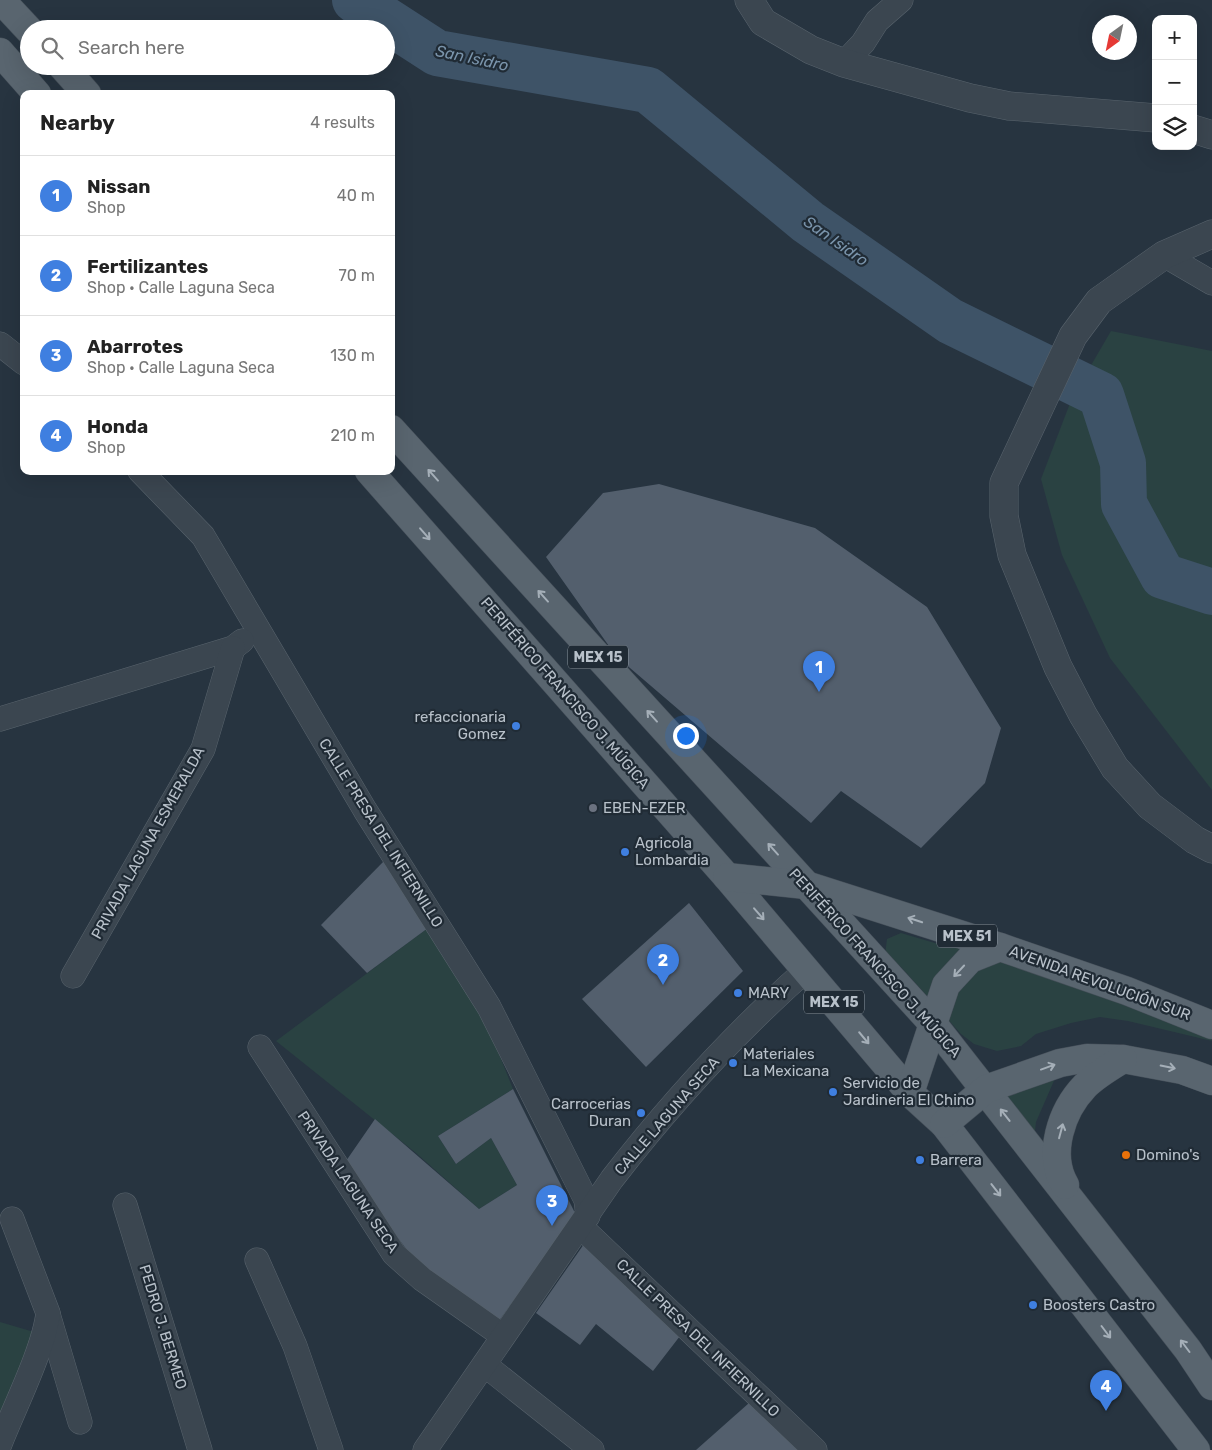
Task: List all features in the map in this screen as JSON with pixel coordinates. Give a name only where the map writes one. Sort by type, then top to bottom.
[{"type":"main road","points":[[1,0],[20,20]]},
{"type":"main road","points":[[0,52],[20,75]]},
{"type":"main road","points":[[20,75],[33,90]]},
{"type":"main road","points":[[70,75],[83,90]]},
{"type":"main road","name":"PERIFÉRICO FRANCISCO J. MÚGICA","points":[[395,433],[934,1025],[986,1089],[1188,1350],[1212,1386]]},
{"type":"main road","name":"PERIFÉRICO FRANCISCO J. MÚGICA","points":[[373,475],[727,877],[910,1094],[944,1124],[1196,1450]]},
{"type":"main road","name":"AVENIDA REVOLUCIÓN SUR","points":[[727,877],[806,885],[1000,947],[1127,991],[1212,1025]]},
{"type":"main road","points":[[910,1094],[946,985],[970,959],[1000,947]]},
{"type":"main road","points":[[944,1124],[986,1089],[1060,1063],[1087,1058],[1123,1059],[1182,1070],[1212,1081]]},
{"type":"main road","points":[[1078,1208],[1059,1174],[1056,1151],[1060,1127],[1084,1087],[1097,1075],[1123,1059]]},
{"type":"street","points":[[749,0],[763,22],[811,50],[844,62],[970,98],[1010,106],[1152,118]]},
{"type":"street","points":[[844,62],[863,43],[876,20],[901,0]]},
{"type":"street","points":[[1197,130],[1212,135]]},
{"type":"street","points":[[1212,234],[1164,255],[1098,301],[1073,336],[1004,483],[1004,516],[1012,555],[1058,666],[1083,715],[1115,768],[1150,806],[1195,840],[1212,849]]},
{"type":"street","points":[[1164,255],[1212,283]]},
{"type":"street","points":[[0,344],[20,360]]},
{"type":"street","name":"CALLE PRESA DEL INFIERNILLO","points":[[144,475],[203,536],[365,810],[489,1007],[586,1200],[584,1221],[815,1450]]},
{"type":"street","points":[[0,719],[233,648],[257,629]]},
{"type":"street","name":"PRIVADA LAGUNA ESMERALDA","points":[[73,976],[203,749],[233,648]]},
{"type":"street","name":"CALLE LAGUNA SECA","points":[[425,1450],[637,1147],[691,1084],[779,994],[806,970]]},
{"type":"street","name":"PRIVADA LAGUNA SECA","points":[[260,1048],[394,1254],[422,1279],[503,1336]]},
{"type":"street","name":"PEDRO J. BERMEO","points":[[125,1205],[200,1450]]},
{"type":"street","points":[[12,1219],[48,1313],[80,1422]]},
{"type":"street","points":[[257,1260],[295,1346],[332,1450]]},
{"type":"street","points":[[0,1444],[30,1369],[47,1322],[48,1313]]},
{"type":"street","points":[[485,1365],[592,1450]]},
{"type":"green space","points":[[1111,331],[1212,351],[1212,790],[1110,658],[1062,555],[1041,479],[1072,398]]},
{"type":"green space","points":[[428,928],[481,1009],[513,1089],[438,1136],[456,1164],[491,1138],[517,1185],[479,1209],[416,1153],[276,1041]]},
{"type":"green space","points":[[901,933],[945,946],[973,949],[1206,1031],[1212,1041],[1128,1021],[1100,1017],[1071,1023],[1036,1034],[1021,1046],[997,1051],[974,1044],[961,1034],[901,967],[885,955],[887,939]]},
{"type":"green space","points":[[1060,1067],[1036,1122],[1034,1141],[1000,1094]]},
{"type":"green space","points":[[0,1322],[34,1332],[0,1430]]},
{"type":"building","points":[[659,484],[815,528],[927,607],[1001,728],[985,783],[921,848],[841,791],[811,823],[616,656],[546,557],[603,493]]},
{"type":"building","points":[[384,861],[428,928],[367,973],[321,925]]},
{"type":"building","points":[[689,903],[743,971],[646,1067],[582,999]]},
{"type":"building","points":[[513,1089],[576,1215],[498,1322],[424,1273],[384,1219],[346,1161],[375,1119],[479,1209],[517,1185],[491,1138],[456,1164],[438,1136]]},
{"type":"building","points":[[584,1244],[680,1336],[653,1371],[596,1324],[580,1345],[536,1313]]},
{"type":"building","points":[[749,1403],[798,1450],[696,1450]]},
{"type":"waterway","name":"San Isidro","points":[[355,0],[386,20]]},
{"type":"waterway","name":"San Isidro","points":[[395,26],[437,53],[648,90],[808,222],[950,321],[1101,395],[1123,463],[1124,504],[1163,576],[1212,592]]},
{"type":"place","name":"Nissan","points":[[819,692]]},
{"type":"place","name":"refaccionaria Gomez","points":[[516,726]]},
{"type":"place","name":"EBEN-EZER","points":[[593,808]]},
{"type":"place","name":"Agricola Lombardia","points":[[625,852]]},
{"type":"place","name":"Fertilizantes","points":[[663,985]]},
{"type":"place","name":"MARY","points":[[738,993]]},
{"type":"place","name":"Materiales La Mexicana","points":[[733,1063]]},
{"type":"place","name":"Servicio de Jardineria El Chino","points":[[833,1092]]},
{"type":"place","name":"Carrocerias Duran","points":[[641,1113]]},
{"type":"place","name":"Domino's","points":[[1126,1155]]},
{"type":"place","name":"Barrera","points":[[920,1160]]},
{"type":"place","name":"Abarrotes","points":[[552,1226]]},
{"type":"place","name":"Boosters Castro","points":[[1033,1305]]},
{"type":"place","name":"Honda","points":[[1106,1411]]}]
